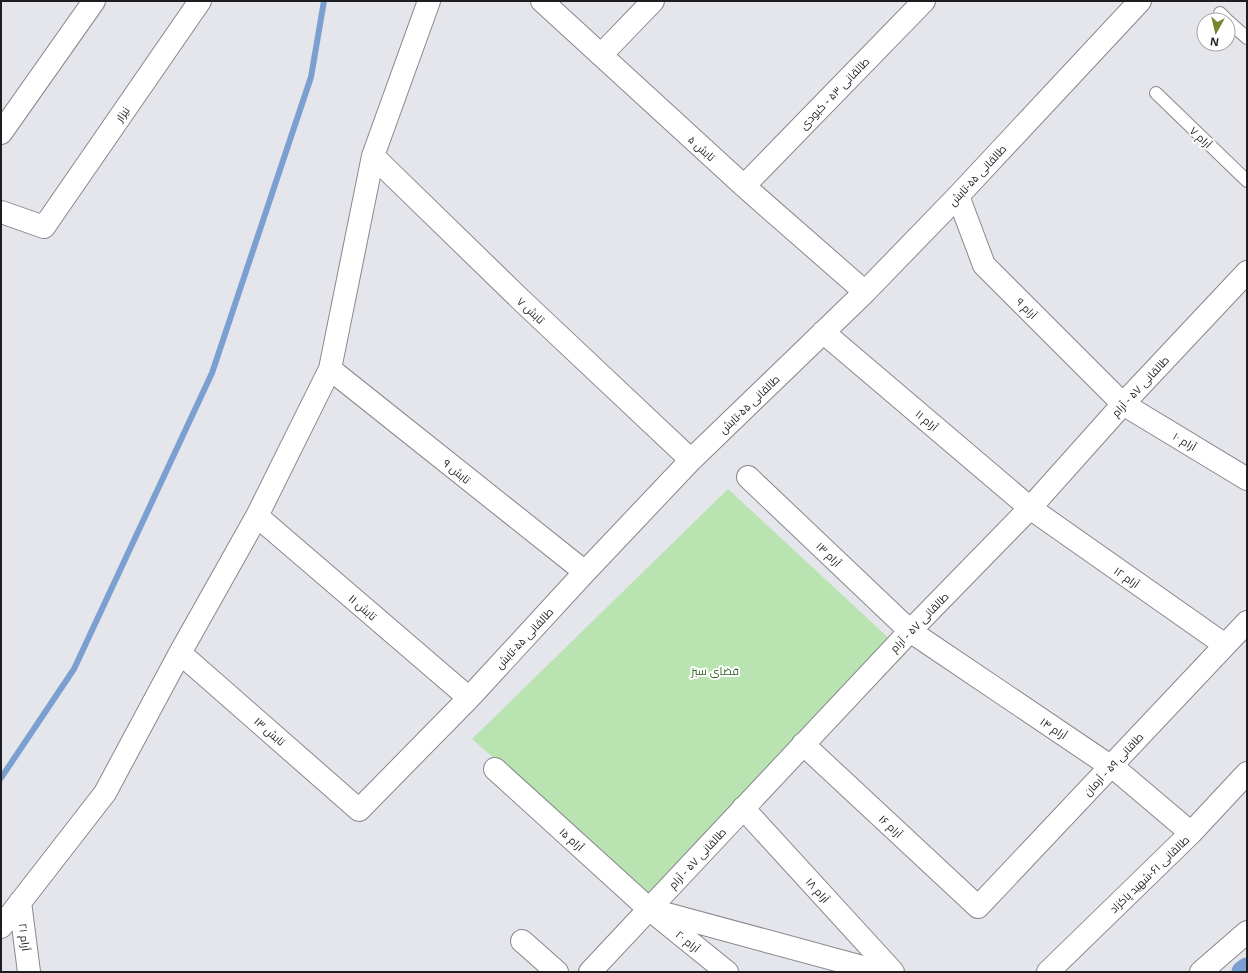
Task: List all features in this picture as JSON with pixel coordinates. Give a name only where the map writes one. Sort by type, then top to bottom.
[{"type":"street","points":[[1,133],[94,1]]},
{"type":"street","name":"نیزار","points":[[1,212],[44,227],[200,1]]},
{"type":"street","points":[[1,927],[105,793],[180,652],[257,516],[330,369],[373,156],[429,1]]},
{"type":"street","name":"تابش ۵","points":[[542,1],[744,186],[865,292]]},
{"type":"street","points":[[601,55],[653,1]]},
{"type":"street","name":"طالقانی ۵۵-تابش","points":[[359,810],[469,698],[584,572],[691,460],[865,292],[958,196],[1140,1]]},
{"type":"street","name":"طالقانی ۵۳ - کبودی","points":[[744,186],[918,3]]},
{"type":"street","name":"تابش ۷","points":[[373,156],[520,300],[691,460]]},
{"type":"street","name":"آرام ۹","points":[[958,196],[984,265],[1123,404]]},
{"type":"street","name":"طالقانی ۵۷ - آرام","points":[[590,972],[910,631],[1030,508],[1123,404],[1245,277]]},
{"type":"street","name":"آرام ۱۱","points":[[823,332],[1030,508]]},
{"type":"street","name":"تابش ۹","points":[[330,369],[584,572]]},
{"type":"street","name":"آرام ۱۰","points":[[1123,404],[1247,478]]},
{"type":"street","name":"آرام ۱۳","points":[[748,477],[910,631]]},
{"type":"street","name":"آرام ۱۲","points":[[1030,508],[1225,646]]},
{"type":"street","name":"تابش ۱۱","points":[[257,516],[469,698]]},
{"type":"street","name":"طاقانی ۵۹ - آرمان","points":[[978,907],[1247,622]]},
{"type":"street","name":"آرام ۱۴","points":[[910,631],[1119,772],[1191,833]]},
{"type":"street","name":"تابش ۱۳","points":[[180,652],[359,810]]},
{"type":"street","name":"آرام ۱۶","points":[[803,744],[978,907]]},
{"type":"street","name":"آرام ۱۵","points":[[495,769],[649,909]]},
{"type":"street","name":"طالقانی ۶۱-شهید پاکزاد","points":[[1048,972],[1191,833],[1247,774]]},
{"type":"street","name":"آرام ۱۸","points":[[743,808],[893,972]]},
{"type":"street","name":"آرام ۲۱","points":[[20,902],[29,972]]},
{"type":"street","points":[[649,909],[881,972]]},
{"type":"street","name":"آرام ۲۰","points":[[649,909],[727,972]]},
{"type":"street","points":[[1201,972],[1247,932]]},
{"type":"street","points":[[522,941],[557,972]]},
{"type":"lane","points":[[1236,28],[1247,38]]},
{"type":"lane","name":"آرام ۷","points":[[1156,93],[1247,181]]},
{"type":"green space","name":"فضای سبز","points":[[728,489],[906,654],[652,896],[472,739]]},
{"type":"waterway","points":[[1,778],[74,669],[212,373],[311,77],[324,1]]},
{"type":"waterway","points":[[1243,972],[1247,969]]}]
